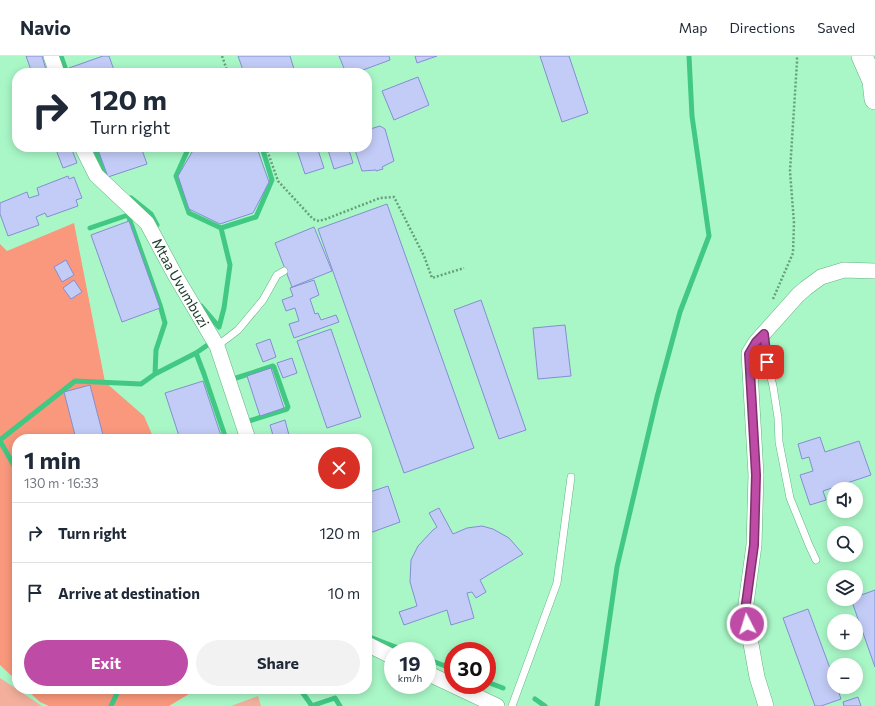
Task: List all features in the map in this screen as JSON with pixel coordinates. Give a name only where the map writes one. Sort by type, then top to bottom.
[{"type":"street","points":[[51,56],[55,68]]},
{"type":"street","points":[[862,56],[873,81],[875,99]]},
{"type":"street","name":"Mtaa Uvumbuzi","points":[[84,152],[96,175],[147,223],[175,275],[217,346],[246,434]]},
{"type":"street","points":[[766,706],[757,677],[745,611],[754,545],[756,475],[749,354],[756,342],[798,295],[821,277],[844,270],[875,271]]},
{"type":"street","points":[[372,646],[384,652]]},
{"type":"street","points":[[436,677],[497,706]]},
{"type":"lane","points":[[217,346],[238,330],[263,300],[277,275],[284,271]]},
{"type":"lane","points":[[767,330],[767,362],[773,386],[779,442],[790,498],[816,560]]},
{"type":"lane","points":[[512,706],[556,583],[571,477]]},
{"type":"path","points":[[222,56],[226,68]]},
{"type":"path","points":[[767,330],[771,302],[793,253],[794,223],[790,171],[794,131],[797,56]]},
{"type":"path","points":[[268,152],[278,181],[314,219],[319,221],[380,198],[394,197],[424,256],[432,278],[464,268]]},
{"type":"shaded area","points":[[74,223],[105,382],[144,416],[152,434],[12,434],[12,676],[0,665],[0,244],[7,251]]},
{"type":"shaded area","points":[[0,678],[12,686],[12,694],[24,694],[42,706],[0,706]]},
{"type":"shaded area","points":[[31,694],[189,694],[169,706],[49,706],[40,702]]},
{"type":"shaded area","points":[[258,696],[261,706],[231,706]]},
{"type":"building","points":[[26,56],[42,56],[46,68],[30,68]]},
{"type":"building","points":[[103,56],[109,56],[113,68],[69,68]]},
{"type":"building","points":[[238,56],[290,56],[294,68],[242,68]]},
{"type":"building","points":[[339,56],[389,56],[390,60],[368,68],[344,68]]},
{"type":"building","points":[[415,56],[437,56],[417,63]]},
{"type":"building","points":[[540,56],[569,56],[588,113],[562,122]]},
{"type":"building","points":[[418,77],[429,105],[394,120],[382,91]]},
{"type":"building","points":[[380,126],[385,129],[394,161],[382,167],[383,169],[376,171],[362,171],[356,152],[372,152],[372,128]]},
{"type":"building","points":[[57,152],[73,152],[77,163],[63,168]]},
{"type":"building","points":[[99,152],[143,152],[147,164],[108,177]]},
{"type":"building","points":[[192,152],[258,152],[269,182],[253,213],[220,224],[189,209],[178,176]]},
{"type":"building","points":[[298,152],[319,152],[324,168],[305,174]]},
{"type":"building","points":[[329,152],[350,152],[353,163],[334,169]]},
{"type":"building","points":[[68,176],[69,179],[74,177],[82,198],[76,200],[78,206],[47,217],[45,213],[36,217],[39,225],[8,236],[0,214],[0,203],[27,192],[29,198],[39,195],[37,188]]},
{"type":"building","points":[[387,204],[474,448],[404,473],[318,229]]},
{"type":"building","points":[[129,221],[160,308],[122,322],[91,235]]},
{"type":"building","points":[[314,227],[332,271],[292,287],[275,243]]},
{"type":"building","points":[[66,260],[74,275],[62,282],[54,267]]},
{"type":"building","points":[[74,280],[82,292],[71,299],[63,288]]},
{"type":"building","points":[[314,280],[319,295],[310,299],[315,314],[318,313],[321,320],[336,315],[339,322],[294,338],[289,324],[299,321],[295,308],[286,311],[282,300],[293,296],[290,288]]},
{"type":"building","points":[[481,300],[526,430],[499,439],[454,310]]},
{"type":"building","points":[[565,325],[571,376],[538,379],[533,328]]},
{"type":"building","points":[[331,329],[361,417],[327,428],[297,341]]},
{"type":"building","points":[[270,339],[276,357],[263,362],[256,344]]},
{"type":"building","points":[[292,358],[297,373],[283,378],[277,363]]},
{"type":"building","points":[[271,368],[284,408],[260,416],[247,376]]},
{"type":"building","points":[[203,381],[220,434],[178,434],[165,393]]},
{"type":"building","points":[[90,385],[103,434],[75,434],[64,392]]},
{"type":"building","points":[[285,420],[289,434],[273,434],[270,425]]},
{"type":"building","points":[[820,437],[825,452],[859,441],[871,475],[850,482],[827,482],[827,490],[823,491],[826,500],[810,505],[800,475],[813,471],[809,457],[802,459],[798,444]]},
{"type":"building","points":[[388,486],[400,522],[372,532],[372,491]]},
{"type":"building","points":[[439,508],[453,534],[467,528],[482,526],[493,529],[509,538],[523,554],[480,580],[486,592],[476,598],[472,592],[467,593],[474,618],[451,625],[447,610],[404,625],[399,612],[417,606],[410,582],[411,560],[418,546],[437,527],[429,513]]},
{"type":"building","points":[[875,590],[875,667],[863,633],[863,614],[856,614],[853,606],[863,606],[863,594]]},
{"type":"building","points":[[808,609],[827,660],[827,694],[839,694],[841,699],[821,706],[815,706],[783,618]]},
{"type":"building","points":[[858,697],[861,706],[844,706],[843,702]]},
{"type":"waterway","points":[[61,56],[65,68]]},
{"type":"waterway","points":[[597,706],[617,567],[657,397],[680,312],[709,236],[692,116],[689,56]]},
{"type":"waterway","points":[[96,152],[107,178]]},
{"type":"waterway","points":[[187,152],[176,176],[189,213],[221,228],[256,217],[272,180],[264,152]]},
{"type":"waterway","points":[[131,198],[151,214],[157,225]]},
{"type":"waterway","points":[[90,228],[128,215],[165,323],[156,350],[155,374]]},
{"type":"waterway","points":[[201,306],[219,327],[224,308],[230,265],[221,228]]},
{"type":"waterway","points":[[0,440],[75,381],[141,384],[155,374],[196,353],[209,344]]},
{"type":"waterway","points":[[196,353],[224,434]]},
{"type":"waterway","points":[[233,379],[273,366],[274,367],[288,407],[287,409],[249,421]]},
{"type":"waterway","points":[[0,441],[12,462]]},
{"type":"waterway","points":[[372,638],[384,643]]},
{"type":"waterway","points":[[436,662],[444,666]]},
{"type":"waterway","points":[[496,685],[503,688]]},
{"type":"waterway","points":[[111,706],[117,694]]},
{"type":"waterway","points":[[304,694],[312,706]]},
{"type":"waterway","points":[[311,706],[335,698],[340,706]]},
{"type":"waterway","points":[[535,699],[545,706]]},
{"type":"route","points":[[747,624],[745,611],[754,545],[756,475],[749,354],[756,342],[764,334],[767,362]]}]
